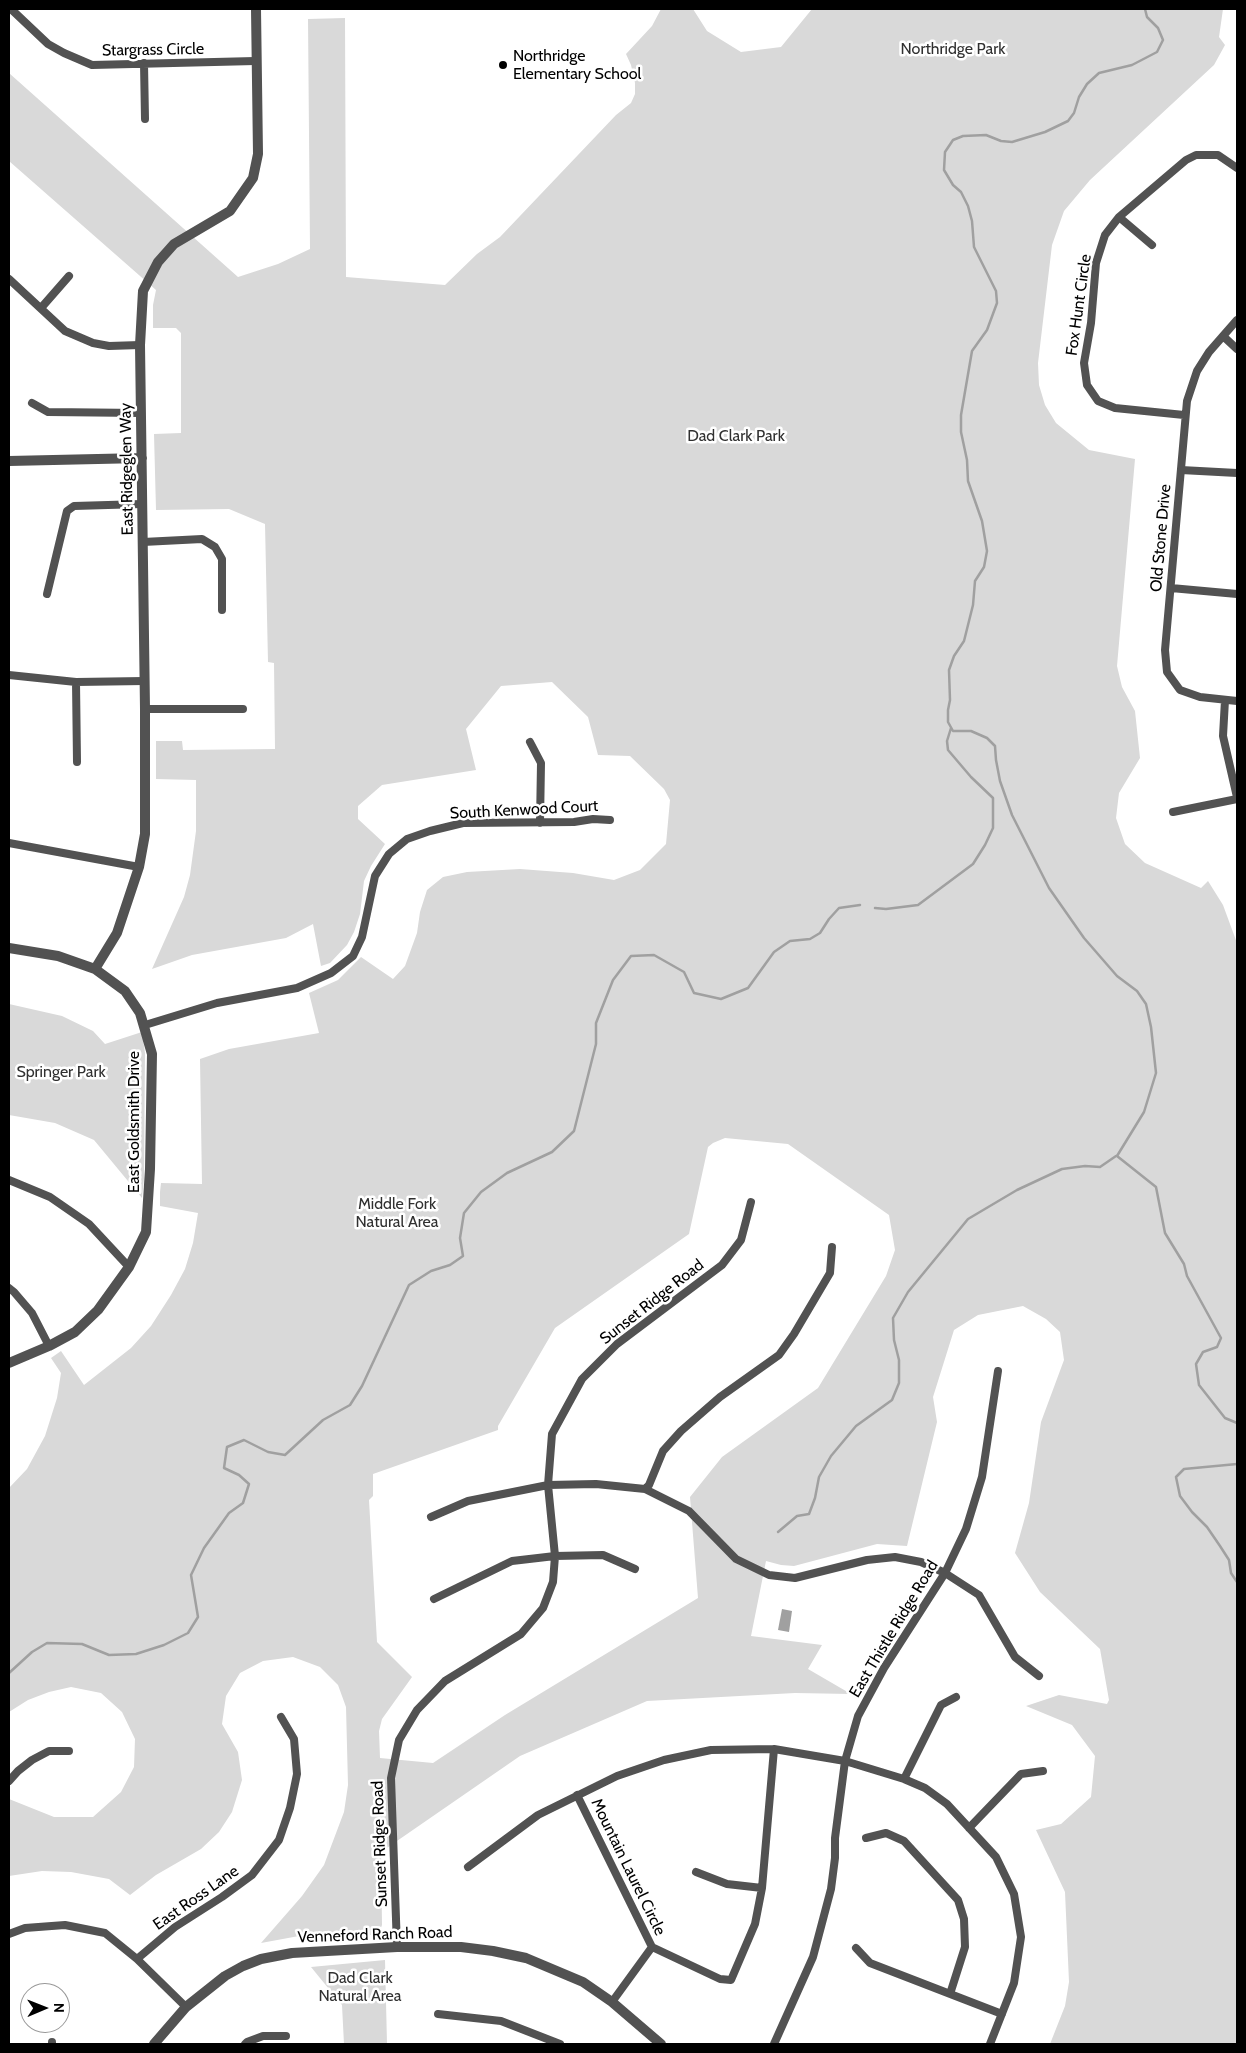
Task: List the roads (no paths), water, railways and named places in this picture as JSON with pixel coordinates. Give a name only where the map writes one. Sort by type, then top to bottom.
[{"type":"street","name":"Stargrass Circle","points":[[11,9],[48,44],[92,65],[255,61]]},
{"type":"street","name":"East Ridgeglen Way","points":[[95,969],[117,933],[139,867],[145,834],[140,345],[143,291],[158,262],[174,244],[230,211],[253,178],[258,154],[255,61],[256,9]]},
{"type":"street","points":[[144,63],[145,119]]},
{"type":"street","name":"Fox Hunt Circle","points":[[1184,415],[1115,408],[1098,400],[1087,385],[1084,363],[1091,323],[1096,263],[1105,235],[1119,218],[1186,160],[1196,155],[1218,155],[1237,168]]},
{"type":"street","points":[[1119,218],[1152,245]]},
{"type":"street","points":[[41,308],[69,276]]},
{"type":"street","points":[[9,280],[65,331],[93,343],[109,346],[140,345]]},
{"type":"street","name":"Old Stone Drive","points":[[1237,320],[1209,352],[1197,371],[1188,395],[1184,415],[1165,650],[1167,672],[1180,690],[1189,694],[1237,701]]},
{"type":"street","points":[[1223,336],[1237,349]]},
{"type":"street","points":[[32,403],[48,412],[141,413]]},
{"type":"street","points":[[9,461],[142,458]]},
{"type":"street","points":[[1181,470],[1237,473]]},
{"type":"street","points":[[47,594],[67,511],[74,506],[142,504]]},
{"type":"street","points":[[142,542],[202,539],[215,547],[222,559],[222,610]]},
{"type":"street","points":[[1171,588],[1237,594]]},
{"type":"street","points":[[9,675],[76,682],[144,681]]},
{"type":"street","points":[[76,682],[77,762]]},
{"type":"street","points":[[1173,812],[1237,798],[1224,736],[1225,700]]},
{"type":"street","points":[[145,709],[243,709]]},
{"type":"street","points":[[530,742],[541,763],[540,823]]},
{"type":"street","name":"South Kenwood Court","points":[[145,1025],[217,1003],[297,988],[331,974],[353,956],[362,937],[375,876],[389,854],[407,839],[463,823],[540,823],[574,822],[593,819],[610,820]]},
{"type":"street","points":[[9,843],[139,867]]},
{"type":"street","name":"East Goldsmith Drive","points":[[9,948],[58,956],[95,969],[125,991],[140,1013],[152,1054],[150,1183],[146,1232],[129,1266],[92,1315],[75,1332],[49,1346],[9,1363]]},
{"type":"street","points":[[9,1180],[50,1197],[89,1224],[129,1266]]},
{"type":"street","name":"Sunset Ridge Road","points":[[397,1947],[391,1778],[399,1740],[417,1710],[445,1681],[521,1634],[542,1608],[553,1582],[555,1556],[548,1485],[552,1434],[582,1379],[617,1344],[722,1265],[741,1240],[751,1202]]},
{"type":"street","points":[[645,1489],[649,1485],[662,1451],[681,1431],[720,1397],[779,1355],[794,1334],[830,1273],[832,1247]]},
{"type":"street","points":[[9,1288],[32,1313],[49,1346]]},
{"type":"street","name":"East Thistle Ridge Road","points":[[774,2044],[813,1957],[831,1889],[835,1858],[834,1838],[844,1761],[858,1716],[879,1677],[945,1573],[966,1528],[982,1477],[998,1370]]},
{"type":"street","points":[[431,1517],[468,1501],[548,1485],[596,1484],[645,1489],[689,1511],[736,1559],[769,1575],[795,1578],[867,1560],[894,1557],[921,1562],[945,1573],[979,1595],[1015,1657],[1039,1676]]},
{"type":"street","points":[[434,1600],[512,1561],[555,1556],[603,1555],[635,1568]]},
{"type":"street","points":[[904,1779],[941,1705],[956,1697]]},
{"type":"street","name":"East Ross Lane","points":[[137,1959],[175,1927],[252,1875],[279,1840],[290,1808],[297,1774],[294,1738],[281,1717]]},
{"type":"street","points":[[696,1872],[728,1884],[762,1888],[774,1749]]},
{"type":"street","points":[[468,1867],[538,1814],[577,1795],[617,1776],[664,1760],[711,1750],[774,1749],[844,1761],[904,1779],[925,1788],[947,1804],[996,1857],[1014,1894],[1021,1937],[1014,1984],[990,2044]]},
{"type":"street","points":[[9,1781],[32,1760],[49,1751],[69,1751]]},
{"type":"street","points":[[969,1828],[1021,1774],[1042,1771]]},
{"type":"street","name":"Mountain Laurel Circle","points":[[577,1795],[652,1947],[720,1979],[731,1980],[755,1924],[762,1888]]},
{"type":"street","points":[[866,1838],[886,1833],[904,1841],[958,1900],[964,1920],[965,1947],[950,1994]]},
{"type":"street","points":[[9,1934],[25,1928],[65,1925],[105,1933],[137,1959],[186,2007]]},
{"type":"street","name":"Venneford Ranch Road","points":[[154,2044],[186,2007],[224,1976],[261,1959],[292,1953],[397,1947],[461,1947],[526,1958],[583,1982],[612,2002],[661,2044]]},
{"type":"street","points":[[612,2002],[652,1947]]},
{"type":"street","points":[[856,1948],[870,1963],[1002,2014]]},
{"type":"street","points":[[438,2014],[501,2021],[560,2044]]},
{"type":"street","points":[[245,2044],[263,2036],[286,2036]]},
{"type":"waterway","points":[[1145,9],[1147,17],[1158,28],[1163,40],[1157,52],[1132,65],[1099,73],[1087,84],[1079,97],[1074,113],[1068,121],[1045,132],[1012,142],[1001,141],[986,135],[963,136],[953,140],[945,152],[944,170],[953,185],[961,192],[968,206],[972,221],[974,247],[996,291],[997,303],[987,330],[972,351],[961,415],[961,432],[967,460],[968,481],[982,521],[987,551],[984,567],[975,581],[973,605],[964,641],[954,656],[949,670],[950,700],[948,722],[953,731],[971,731],[987,738],[995,746],[1000,781],[1012,815],[1049,888],[1084,938],[1117,976],[1137,991],[1146,1004],[1151,1027],[1156,1073],[1144,1112],[1117,1156],[1156,1187],[1165,1233],[1184,1264],[1187,1276],[1221,1338],[1217,1347],[1203,1352],[1196,1364],[1199,1385],[1225,1418],[1237,1423]]},
{"type":"waterway","points":[[875,908],[886,909],[918,905],[973,864],[993,828],[993,798],[971,777],[948,750],[947,741],[951,728]]},
{"type":"waterway","points":[[9,1673],[32,1652],[47,1643],[82,1644],[109,1655],[136,1654],[164,1645],[188,1633],[198,1617],[191,1575],[204,1548],[229,1513],[243,1503],[249,1484],[239,1475],[224,1468],[227,1447],[244,1440],[268,1452],[285,1455],[323,1420],[350,1405],[362,1386],[409,1285],[431,1271],[450,1265],[463,1256],[460,1238],[464,1213],[481,1192],[507,1173],[552,1152],[574,1131],[596,1044],[596,1023],[613,980],[631,956],[654,955],[684,972],[694,993],[721,999],[748,988],[774,952],[790,941],[810,939],[820,933],[839,908],[860,905]]},
{"type":"waterway","points":[[778,1532],[797,1516],[809,1514],[815,1498],[819,1477],[831,1456],[856,1426],[892,1400],[899,1383],[899,1360],[894,1340],[893,1318],[908,1292],[968,1219],[1017,1190],[1062,1169],[1085,1166],[1100,1167],[1116,1156]]},
{"type":"waterway","points":[[1237,1464],[1184,1469],[1176,1477],[1180,1496],[1207,1527],[1220,1546],[1229,1560],[1231,1573],[1237,1582]]},
{"type":"place","name":"Northridge Elementary School","points":[[503,65]]},
{"type":"park label","name":"Northridge Park","points":[[953,49]]},
{"type":"park label","name":"Dad Clark Park","points":[[736,436]]},
{"type":"park label","name":"Springer Park","points":[[61,1072]]},
{"type":"park label","name":"Middle Fork Natural Area","points":[[397,1213]]},
{"type":"park label","name":"Dad Clark Natural Area","points":[[360,1987]]}]
